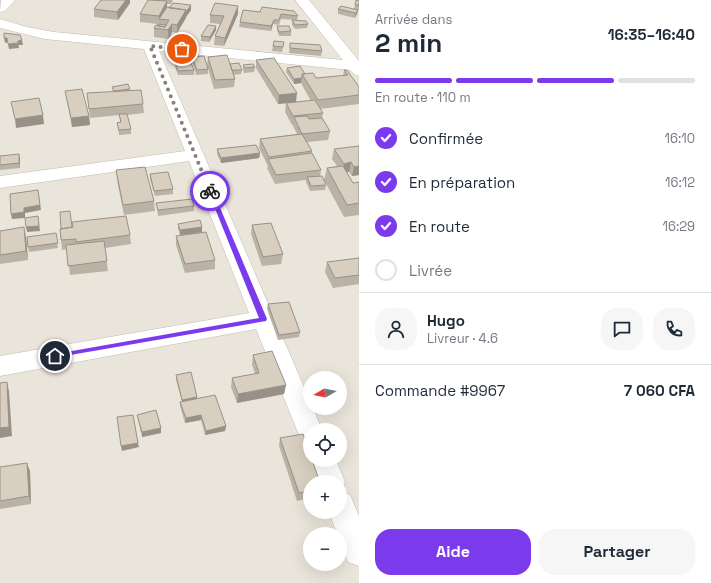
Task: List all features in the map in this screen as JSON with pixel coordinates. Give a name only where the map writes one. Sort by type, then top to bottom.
[{"type":"street","points":[[0,8],[8,0]]},
{"type":"street","points":[[302,0],[357,69]]},
{"type":"street","points":[[0,23],[35,33],[357,69]]},
{"type":"street","points":[[150,46],[306,423]]},
{"type":"street","points":[[0,182],[196,155]]},
{"type":"street","points":[[0,366],[263,319]]},
{"type":"street","points":[[346,519],[359,551]]},
{"type":"shaded area","points":[[0,0],[359,0],[359,583],[0,583]]},
{"type":"building","points":[[101,0],[126,0],[117,12],[94,9]]},
{"type":"building","points":[[148,0],[167,1],[159,16],[140,14]]},
{"type":"building","points":[[356,0],[359,1],[359,5],[355,5]]},
{"type":"building","points":[[173,3],[191,5],[186,12],[186,10],[169,8]]},
{"type":"building","points":[[215,3],[238,6],[225,38],[215,36],[224,16],[210,15]]},
{"type":"building","points":[[341,6],[358,10],[356,13],[338,9]]},
{"type":"building","points":[[167,7],[186,10],[177,25],[172,24],[168,30],[154,28],[156,25],[165,27],[169,20],[159,19]]},
{"type":"building","points":[[262,7],[294,11],[298,16],[281,14],[279,20],[274,20],[271,26],[240,22],[243,10],[260,12]]},
{"type":"building","points":[[292,20],[306,21],[308,24],[295,25]]},
{"type":"building","points":[[159,24],[166,25],[165,27],[157,26]]},
{"type":"building","points":[[208,25],[216,26],[210,37],[201,36]]},
{"type":"building","points":[[277,26],[289,26],[291,31],[279,32]]},
{"type":"building","points":[[4,33],[20,35],[22,40],[18,41],[18,43],[8,44],[7,38],[4,38]]},
{"type":"building","points":[[274,41],[284,42],[283,47],[273,46]]},
{"type":"building","points":[[290,43],[320,45],[322,51],[290,48]]},
{"type":"building","points":[[172,53],[181,53],[184,59],[190,61],[194,70],[178,71]]},
{"type":"building","points":[[227,55],[235,79],[215,80],[208,57]]},
{"type":"building","points":[[204,56],[208,69],[197,70],[192,57]]},
{"type":"building","points":[[274,58],[297,93],[279,95],[256,60]]},
{"type":"building","points":[[239,63],[242,70],[232,70],[230,64]]},
{"type":"building","points":[[253,64],[255,67],[245,68],[243,65]]},
{"type":"building","points":[[300,66],[305,74],[302,74],[302,78],[294,79],[287,68]]},
{"type":"building","points":[[344,70],[347,70],[359,87],[359,95],[318,100],[302,74],[313,73],[316,78],[348,75]]},
{"type":"building","points":[[128,84],[130,89],[114,91],[112,87]]},
{"type":"building","points":[[82,89],[89,116],[71,118],[65,91]]},
{"type":"building","points":[[141,90],[143,104],[89,109],[87,93]]},
{"type":"building","points":[[39,98],[43,115],[15,119],[11,102]]},
{"type":"building","points":[[315,100],[323,113],[293,116],[286,103]]},
{"type":"building","points":[[119,114],[127,114],[131,129],[119,130],[117,123],[121,122]]},
{"type":"building","points":[[307,116],[309,119],[322,118],[330,131],[302,134],[294,117]]},
{"type":"building","points":[[302,134],[312,151],[269,157],[260,139]]},
{"type":"building","points":[[256,145],[260,153],[221,158],[217,149]]},
{"type":"building","points":[[359,146],[359,166],[354,167],[351,162],[344,164],[334,149]]},
{"type":"building","points":[[312,153],[321,170],[276,175],[268,159]]},
{"type":"building","points":[[19,154],[19,163],[0,165],[0,156]]},
{"type":"building","points":[[343,166],[353,183],[359,182],[359,203],[347,205],[327,168]]},
{"type":"building","points":[[145,167],[154,201],[123,205],[116,170]]},
{"type":"building","points":[[168,172],[173,189],[154,191],[150,174]]},
{"type":"building","points":[[322,176],[326,185],[311,186],[307,177]]},
{"type":"building","points":[[38,190],[40,205],[24,208],[24,212],[11,214],[10,194]]},
{"type":"building","points":[[192,199],[194,206],[158,210],[156,203]]},
{"type":"building","points":[[70,211],[72,227],[61,229],[60,212]]},
{"type":"building","points":[[38,216],[39,226],[26,227],[25,218]]},
{"type":"building","points":[[126,216],[130,235],[76,242],[76,239],[61,240],[60,229],[73,227],[72,222]]},
{"type":"building","points":[[200,220],[202,227],[180,230],[178,224]]},
{"type":"building","points":[[271,223],[283,254],[263,257],[252,225]]},
{"type":"building","points":[[24,227],[26,251],[0,255],[0,231]]},
{"type":"building","points":[[206,232],[215,260],[185,264],[176,236]]},
{"type":"building","points":[[56,233],[58,243],[28,247],[27,237]]},
{"type":"building","points":[[104,241],[107,261],[68,266],[66,245]]},
{"type":"building","points":[[359,258],[359,275],[335,278],[327,262]]},
{"type":"building","points":[[289,302],[300,332],[279,335],[268,304]]},
{"type":"building","points":[[272,351],[286,385],[238,394],[232,378],[259,373],[253,355]]},
{"type":"building","points":[[191,372],[197,397],[182,400],[176,375]]},
{"type":"building","points":[[7,382],[9,427],[0,428],[0,383]]},
{"type":"building","points":[[215,395],[226,426],[206,431],[201,415],[186,418],[180,402]]},
{"type":"building","points":[[156,410],[161,428],[142,432],[137,415]]},
{"type":"building","points":[[133,415],[138,443],[121,446],[117,417]]},
{"type":"building","points":[[303,434],[303,467],[315,467],[317,475],[303,475],[303,492],[299,493],[280,438]]},
{"type":"building","points":[[27,463],[29,496],[0,501],[0,467]]},
{"type":"way so far","points":[[182,49],[150,46],[210,191]]},
{"type":"route","points":[[55,356],[263,319],[210,191]]}]
